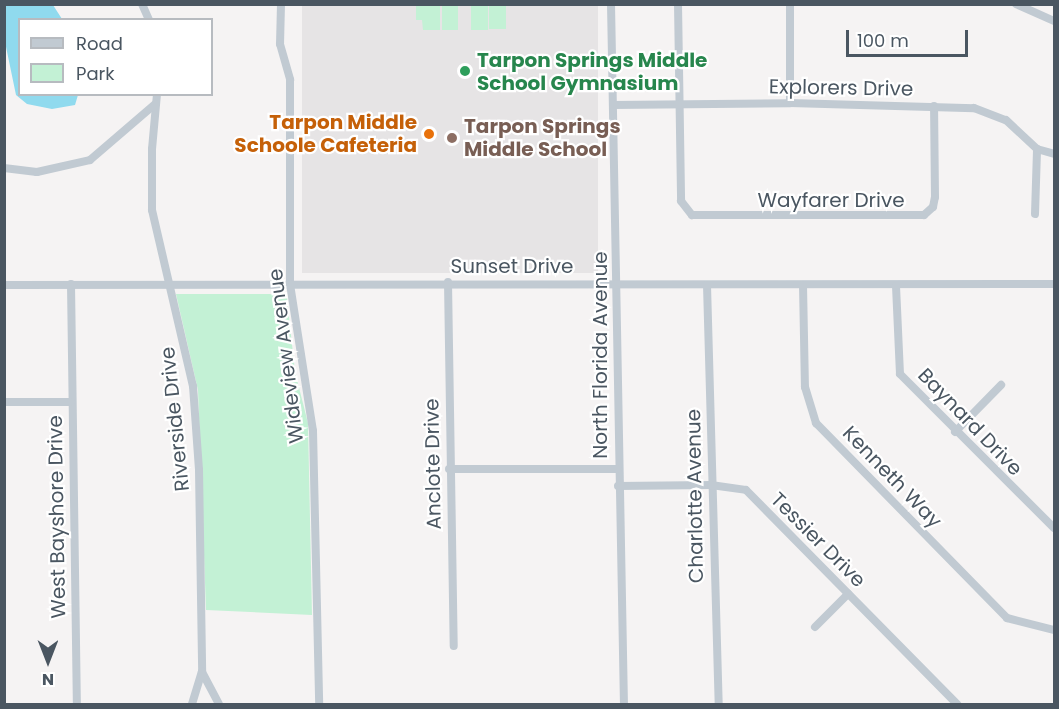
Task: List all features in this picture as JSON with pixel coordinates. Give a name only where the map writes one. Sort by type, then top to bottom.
[{"type":"street","name":"Wideview Avenue","points":[[281,4],[280,44],[290,80],[290,284],[313,431],[319,705]]},
{"type":"street","name":"North Florida Avenue","points":[[611,4],[617,284],[618,486],[624,705]]},
{"type":"street","points":[[678,4],[680,104]]},
{"type":"street","points":[[790,4],[790,103]]},
{"type":"street","points":[[1016,4],[1054,21]]},
{"type":"street","points":[[4,168],[37,172],[90,160],[157,99]]},
{"type":"street","name":"Riverside Drive","points":[[157,99],[152,202],[156,236],[193,386],[199,470],[202,672],[219,705]]},
{"type":"street","name":"Explorers Drive","points":[[613,105],[790,103],[974,108],[1006,120],[1037,149],[1054,154]]},
{"type":"street","name":"Wayfarer Drive","points":[[680,104],[681,201],[688,213],[698,217],[924,215],[933,207],[935,197],[934,106]]},
{"type":"street","points":[[1035,214],[1037,149]]},
{"type":"street","name":"Sunset Drive","points":[[4,285],[448,282],[896,286],[1054,284]]},
{"type":"street","name":"Anclote Drive","points":[[448,282],[449,469],[454,646]]},
{"type":"street","name":"West Bayshore Drive","points":[[71,284],[77,705]]},
{"type":"street","name":"Charlotte Avenue","points":[[707,285],[719,705]]},
{"type":"street","name":"Kenneth Way","points":[[803,285],[805,387],[816,423],[1007,618],[1054,630]]},
{"type":"street","name":"Baynard Drive","points":[[896,286],[900,374],[1054,528]]},
{"type":"street","points":[[956,432],[1001,385]]},
{"type":"street","points":[[4,402],[71,402]]},
{"type":"street","points":[[449,469],[618,469]]},
{"type":"street","name":"Tessier Drive","points":[[618,486],[711,485],[746,490],[957,705]]},
{"type":"street","points":[[815,627],[848,594]]},
{"type":"street","points":[[192,705],[202,672]]},
{"type":"shaded area","name":"Tarpon Springs Middle School","points":[[302,5],[598,5],[598,273],[302,273]]},
{"type":"green space","points":[[416,5],[440,5],[440,30],[423,30],[422,20],[416,20]]},
{"type":"green space","points":[[442,5],[458,5],[458,30],[442,30]]},
{"type":"green space","points":[[471,5],[488,5],[488,30],[471,30]]},
{"type":"green space","points":[[489,5],[506,5],[506,29],[489,29]]},
{"type":"green space","points":[[176,294],[270,294],[287,298],[295,372],[308,423],[312,615],[206,610],[198,390]]},
{"type":"water","points":[[4,5],[53,5],[61,18],[18,18],[18,96],[78,96],[75,105],[52,109],[27,104],[16,95],[5,42]]},
{"type":"place","name":"Tarpon Springs Middle School Gymnasium","points":[[465,71]]},
{"type":"place","name":"Tarpon Middle Schoole Cafeteria","points":[[429,134]]},
{"type":"place","name":"Tarpon Springs Middle School","points":[[452,138]]}]
